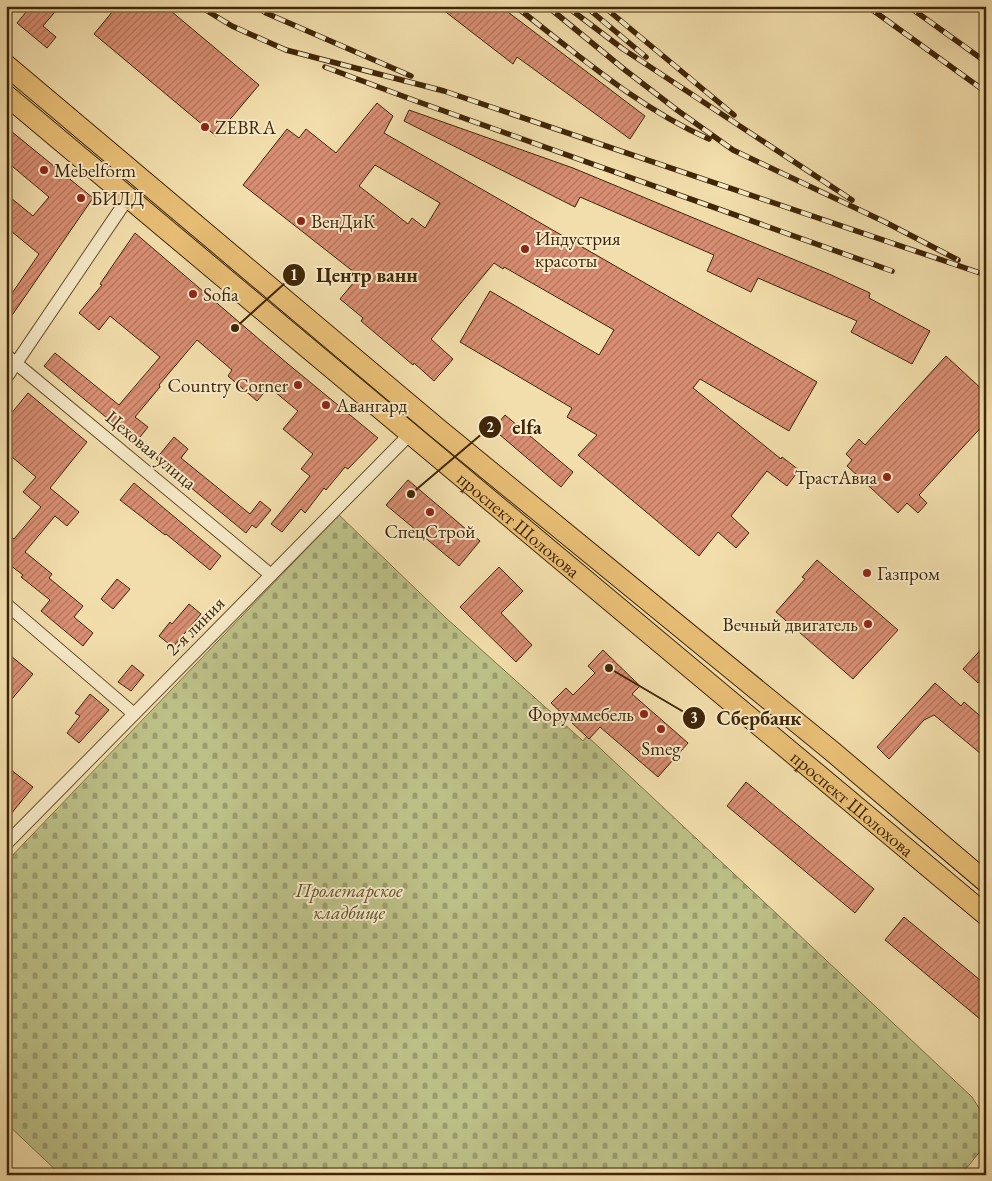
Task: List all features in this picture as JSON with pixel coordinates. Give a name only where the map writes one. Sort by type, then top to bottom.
[{"type":"main road","name":"проспект Шолохова","points":[[6,65],[430,421],[833,752],[986,882]]},
{"type":"main road","name":"проспект Шолохова","points":[[6,95],[986,915]]},
{"type":"street","points":[[6,378],[128,198]]},
{"type":"street","name":"Цеховая улица","points":[[6,354],[271,575]]},
{"type":"street","name":"2-я линия","points":[[6,844],[410,434]]},
{"type":"street","points":[[6,604],[134,714]]},
{"type":"green space","name":"Пролетарское кладбище","points":[[339,515],[446,618],[583,741],[587,736],[972,1097],[986,1119],[986,1144],[961,1175],[61,1175],[6,1123],[6,862]]},
{"type":"building","points":[[31,6],[60,6],[43,26],[56,37],[47,48],[17,23]]},
{"type":"building","points":[[117,6],[165,6],[259,85],[216,136],[94,34]]},
{"type":"building","points":[[438,6],[500,6],[645,116],[630,139],[517,57],[513,64]]},
{"type":"building","points":[[377,103],[393,116],[384,133],[817,382],[789,431],[700,379],[693,388],[781,459],[782,457],[799,470],[787,486],[767,471],[731,516],[749,533],[736,548],[718,532],[699,556],[578,455],[597,435],[567,417],[572,408],[460,342],[490,291],[599,355],[614,330],[494,263],[431,339],[453,359],[434,381],[361,321],[363,318],[340,299],[359,276],[243,185],[287,129],[299,138],[306,129],[336,153]],"holes":[[[375,165],[440,203],[425,228],[412,218],[408,224],[359,186]]]},
{"type":"building","points":[[409,110],[573,168],[829,274],[870,293],[869,298],[930,331],[912,364],[851,332],[857,321],[758,278],[751,292],[707,271],[714,255],[580,197],[575,207],[404,121]]},
{"type":"building","points":[[6,127],[93,198],[6,324],[6,302],[39,254],[6,227],[6,194],[33,216],[49,197],[6,161]]},
{"type":"building","points":[[135,233],[378,438],[348,469],[345,467],[326,490],[324,488],[305,513],[301,509],[282,532],[271,524],[310,476],[301,469],[313,454],[283,429],[298,411],[269,387],[257,401],[228,376],[232,370],[197,340],[135,417],[148,427],[136,442],[44,366],[55,353],[119,405],[160,357],[110,316],[99,330],[79,313],[102,285],[100,284]]},
{"type":"building","points":[[946,356],[986,393],[986,422],[919,495],[927,503],[918,513],[907,503],[898,513],[847,466],[852,460],[846,454],[859,439],[865,445]]},
{"type":"building","points":[[28,393],[87,442],[50,488],[79,512],[67,526],[55,516],[25,552],[52,574],[49,578],[83,606],[74,617],[93,633],[83,646],[41,611],[50,600],[21,577],[23,575],[6,562],[6,533],[14,539],[41,507],[23,492],[36,477],[6,452],[6,420]]},
{"type":"building","points":[[505,415],[573,472],[561,487],[493,429]]},
{"type":"building","points":[[174,437],[188,449],[181,458],[250,514],[260,501],[271,510],[256,528],[252,525],[246,533],[156,459]]},
{"type":"building","points":[[408,480],[480,541],[459,566],[386,505]]},
{"type":"building","points":[[134,483],[221,556],[210,570],[120,500]]},
{"type":"building","name":"Вечный двигатель","points":[[817,560],[898,630],[853,679],[776,612],[805,579],[802,577]]},
{"type":"building","points":[[499,567],[523,591],[501,613],[532,645],[516,662],[460,607]]},
{"type":"building","points":[[117,579],[130,589],[113,609],[101,599]]},
{"type":"building","points":[[189,604],[201,614],[173,647],[159,636],[170,622],[172,624]]},
{"type":"building","points":[[986,644],[986,674],[978,683],[963,669]]},
{"type":"building","points":[[603,650],[640,686],[632,694],[688,743],[658,777],[600,727],[589,739],[551,703],[566,688],[573,695],[595,673],[588,666]]},
{"type":"building","points":[[6,652],[33,674],[6,706]]},
{"type":"building","points":[[132,665],[144,675],[131,691],[118,682]]},
{"type":"building","points":[[935,683],[961,706],[964,702],[986,721],[986,758],[934,715],[924,720],[889,759],[877,747]]},
{"type":"building","points":[[90,694],[109,710],[79,743],[67,733],[80,716],[75,713]]},
{"type":"building","points":[[6,766],[33,787],[6,820]]},
{"type":"building","points":[[746,782],[874,889],[855,913],[727,806]]},
{"type":"building","points":[[904,917],[986,985],[986,1024],[885,940]]},
{"type":"railway","points":[[199,6],[232,26],[286,50],[444,91],[986,275]]},
{"type":"railway","points":[[256,6],[266,13],[411,76]]},
{"type":"railway","points":[[515,6],[632,96],[709,139]]},
{"type":"railway","points":[[547,6],[625,70],[733,150],[885,222],[958,260]]},
{"type":"railway","points":[[566,6],[623,49],[852,200]]},
{"type":"railway","points":[[585,6],[646,57]]},
{"type":"railway","points":[[603,6],[734,115]]},
{"type":"railway","points":[[867,6],[986,92]]},
{"type":"railway","points":[[908,6],[986,62]]},
{"type":"railway","points":[[325,67],[892,271]]},
{"type":"place","name":"ZEBRA","points":[[205,127]]},
{"type":"place","name":"Mebelform","points":[[44,170]]},
{"type":"place","name":"БИЛД","points":[[81,198]]},
{"type":"place","name":"ВенДиК","points":[[301,221]]},
{"type":"place","name":"Индустрия красоты","points":[[525,249]]},
{"type":"place","name":"Sofia","points":[[193,294]]},
{"type":"place","name":"Центр ванн","points":[[235,328]]},
{"type":"place","name":"Country Corner","points":[[298,385]]},
{"type":"place","name":"Авангард","points":[[326,405]]},
{"type":"place","name":"ТрастАвиа","points":[[887,477]]},
{"type":"place","name":"elfa","points":[[411,494]]},
{"type":"place","name":"СпецСтрой","points":[[430,512]]},
{"type":"place","name":"Газпром","points":[[867,573]]},
{"type":"place","name":"Вечный двигатель","points":[[868,624]]},
{"type":"place","name":"Сбербанк","points":[[609,668]]},
{"type":"place","name":"Форуммебель","points":[[644,714]]},
{"type":"place","name":"Smeg","points":[[661,729]]}]
